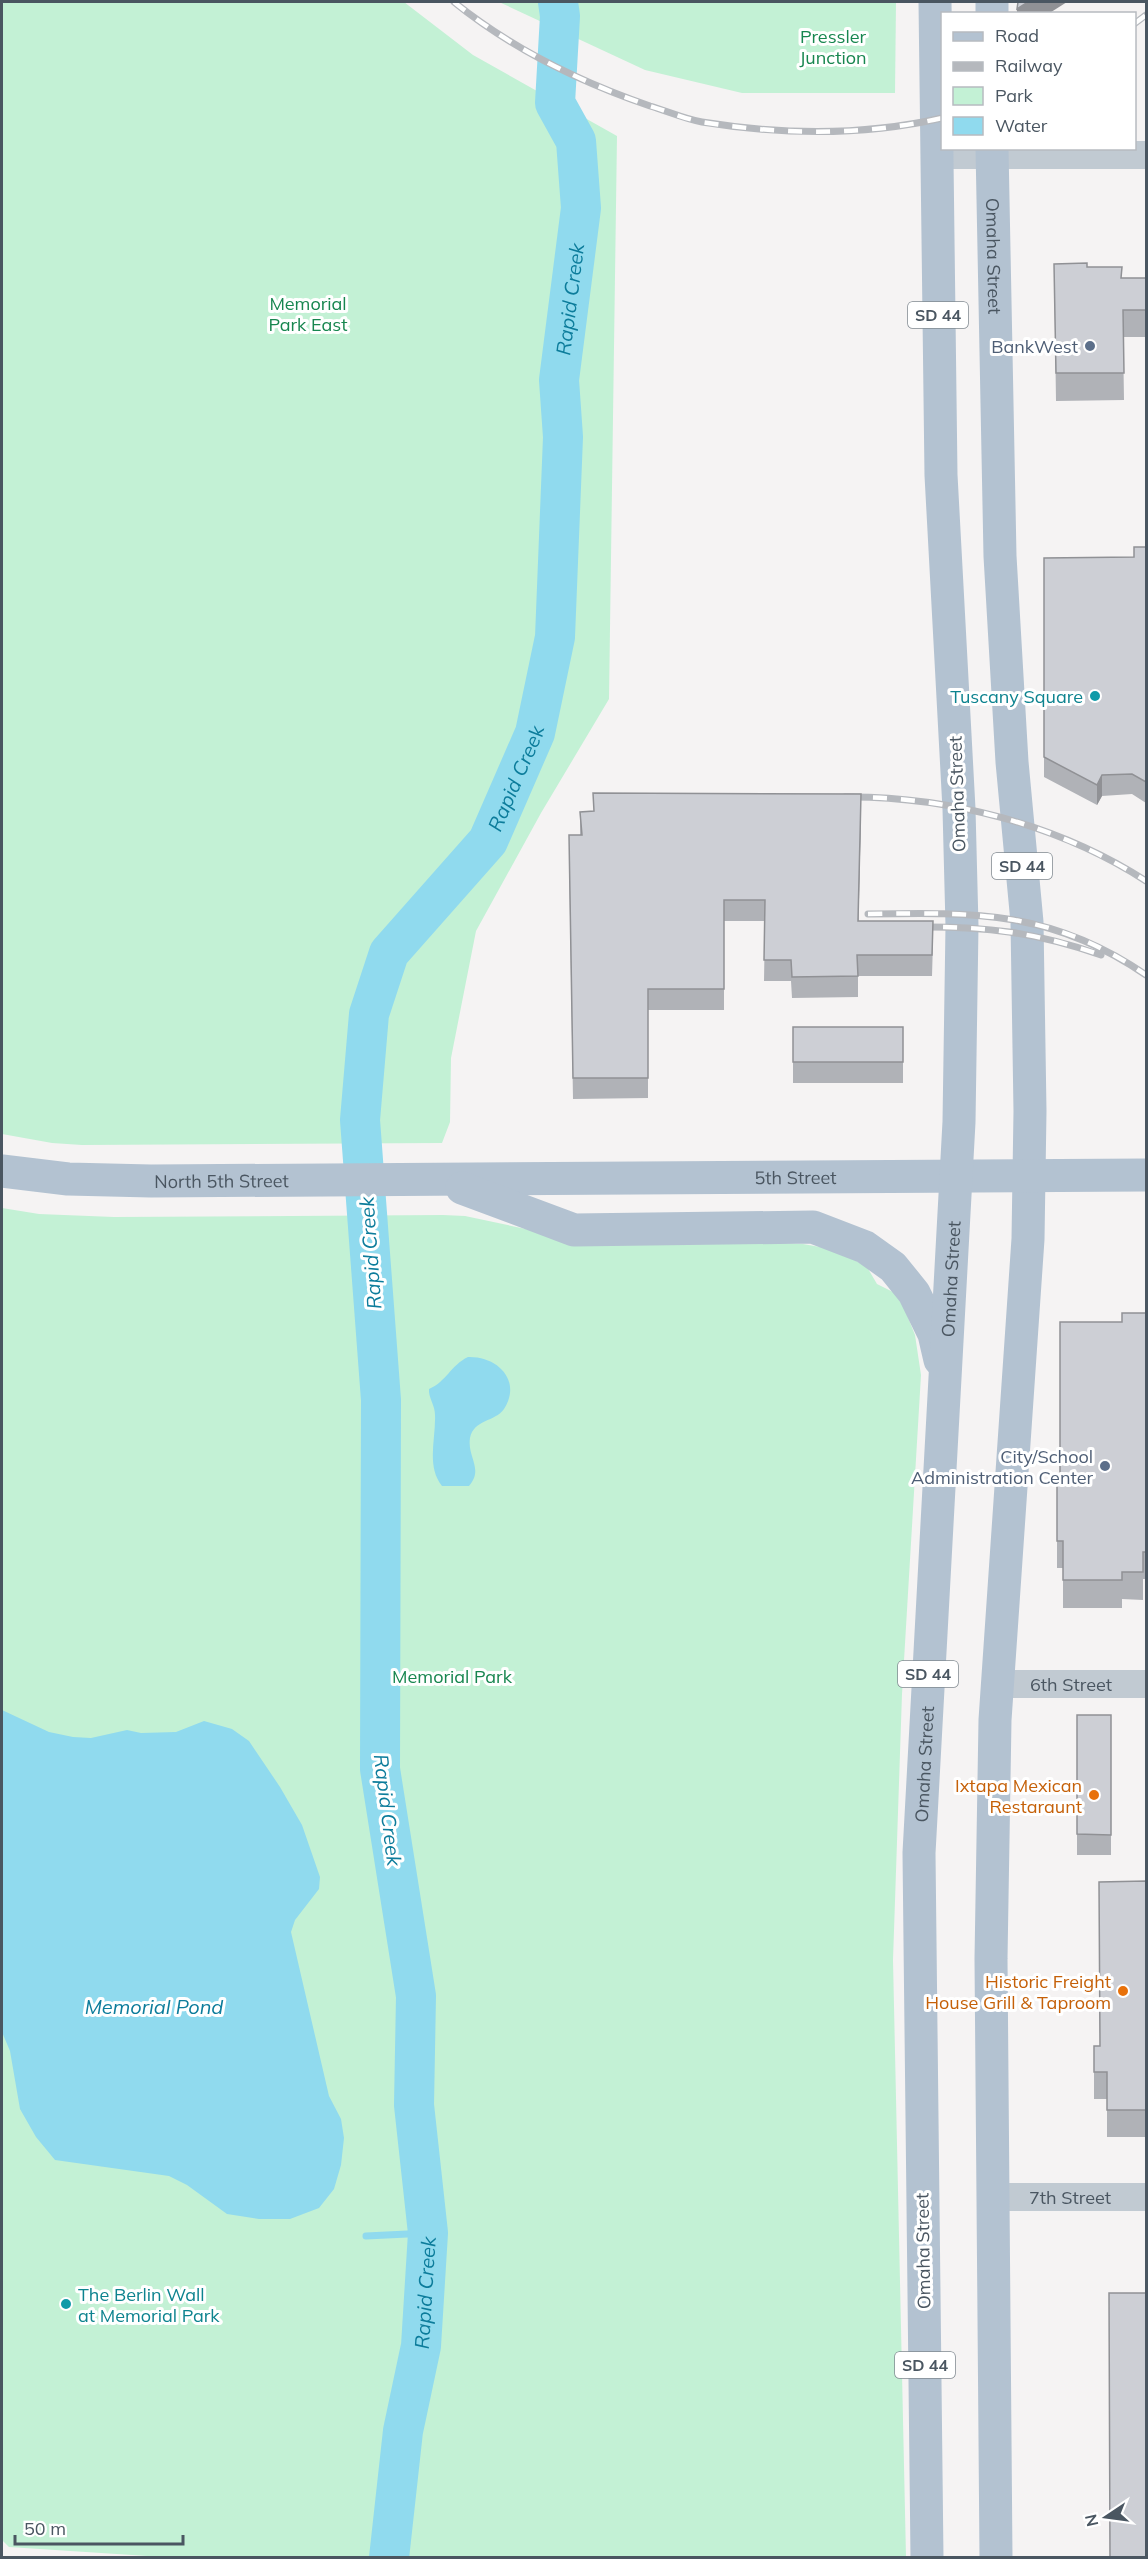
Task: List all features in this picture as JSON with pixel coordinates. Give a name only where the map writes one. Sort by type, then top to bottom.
[{"type":"main road","name":"Omaha Street","points":[[927,2558],[919,1853],[959,1114],[962,926],[959,809],[941,476],[934,2]]},
{"type":"main road","name":"Omaha Street","points":[[992,152],[999,533],[1012,762],[1028,934],[1030,1176],[1028,1239],[996,1684],[991,1959],[996,2558]]},
{"type":"main road","name":"North 5th Street","points":[[2,1171],[68,1179],[443,1181]]},
{"type":"main road","name":"5th Street","points":[[443,1181],[1146,1176]]},
{"type":"main road","points":[[443,1181],[574,1230],[813,1227],[865,1247],[893,1267],[914,1293],[934,1334],[945,1381]]},
{"type":"street","points":[[936,155],[992,152],[1146,155]]},
{"type":"street","name":"6th Street","points":[[996,1684],[1146,1684]]},
{"type":"street","name":"7th Street","points":[[994,2197],[1146,2197]]},
{"type":"green space","name":"Memorial Park East","points":[[2,2],[404,2],[473,55],[617,136],[609,699],[541,813],[476,931],[451,1058],[450,1122],[442,1143],[82,1145],[52,1143],[2,1134]]},
{"type":"green space","name":"Pressler Junction","points":[[499,2],[896,2],[895,93],[742,93],[645,70]]},
{"type":"green space","name":"Memorial Park","points":[[2,1208],[39,1214],[114,1217],[443,1215],[465,1216],[540,1232],[803,1244],[837,1250],[867,1267],[877,1284],[899,1295],[915,1335],[921,1375],[902,1694],[893,1960],[906,2557],[178,2558],[9,2547],[2,2540]]},
{"type":"water","points":[[468,1357],[489,1361],[504,1372],[510,1389],[509,1399],[500,1413],[480,1424],[472,1432],[470,1445],[475,1474],[469,1486],[442,1486],[434,1470],[435,1415],[429,1389]]},
{"type":"water","name":"Memorial Pond","points":[[2,1710],[49,1732],[91,1738],[127,1730],[141,1733],[176,1732],[204,1721],[232,1729],[249,1741],[280,1787],[302,1825],[320,1877],[319,1889],[295,1920],[291,1932],[329,2096],[341,2119],[344,2138],[341,2165],[334,2189],[319,2208],[290,2219],[259,2219],[227,2214],[187,2185],[169,2176],[55,2160],[36,2137],[20,2109],[10,2051],[2,2032]]},
{"type":"building","points":[[1018,2],[1028,2],[1017,9]]},
{"type":"building","name":"BankWest","points":[[1087,263],[1087,267],[1122,267],[1121,278],[1146,278],[1146,310],[1123,310],[1124,373],[1056,373],[1054,264]]},
{"type":"building","name":"Tuscany Square","points":[[1134,547],[1146,547],[1146,782],[1132,774],[1102,775],[1097,785],[1044,757],[1044,558],[1134,557]]},
{"type":"building","points":[[593,793],[861,794],[858,921],[933,921],[932,955],[857,955],[858,976],[792,977],[791,960],[764,960],[765,900],[724,900],[724,989],[648,989],[648,1078],[573,1078],[569,835],[582,835],[580,812],[594,811]]},
{"type":"building","points":[[793,1027],[903,1027],[903,1062],[793,1062]]},
{"type":"building","name":"City/School Administration Center","points":[[1122,1313],[1146,1313],[1146,1552],[1143,1552],[1143,1572],[1122,1572],[1122,1580],[1063,1580],[1063,1541],[1057,1541],[1057,1478],[1060,1478],[1060,1322],[1122,1322]]},
{"type":"building","name":"Ixtapa Mexican Restaraunt","points":[[1077,1715],[1111,1715],[1111,1835],[1077,1834]]},
{"type":"building","name":"Historic Freight House Grill & Taproom","points":[[1146,1881],[1146,2110],[1107,2110],[1107,2072],[1094,2072],[1094,2046],[1100,2046],[1099,1882]]},
{"type":"building","points":[[1109,2293],[1146,2293],[1146,2558],[1110,2558]]},
{"type":"waterway","name":"Rapid Creek","points":[[389,2558],[403,2431],[421,2346],[428,2233],[414,2105],[416,1996],[380,1769],[381,1400],[360,1120],[369,1014],[389,953],[488,841],[535,733],[555,637],[563,437],[559,380],[581,208],[576,141],[555,103],[560,16],[558,2]]},
{"type":"waterway","points":[[366,2236],[428,2233]]},
{"type":"railway","points":[[454,2],[523,49],[572,75],[624,97],[696,121],[763,129],[823,132],[883,128],[941,118]]},
{"type":"railway","points":[[1136,22],[1146,15]]},
{"type":"railway","points":[[845,797],[924,802],[963,808],[1002,818],[1077,844],[1146,881]]},
{"type":"railway","points":[[868,914],[979,916],[1046,927],[1079,938],[1112,954],[1146,975]]},
{"type":"railway","points":[[915,927],[987,929],[1009,932],[1054,941],[1101,955]]},
{"type":"place","name":"BankWest","points":[[1090,346]]},
{"type":"place","name":"Tuscany Square","points":[[1095,696]]},
{"type":"place","name":"City/School Administration Center","points":[[1105,1466]]},
{"type":"place","name":"Ixtapa Mexican Restaraunt","points":[[1094,1795]]},
{"type":"place","name":"Historic Freight House Grill & Taproom","points":[[1123,1991]]},
{"type":"place","name":"The Berlin Wall at Memorial Park","points":[[66,2304]]}]
